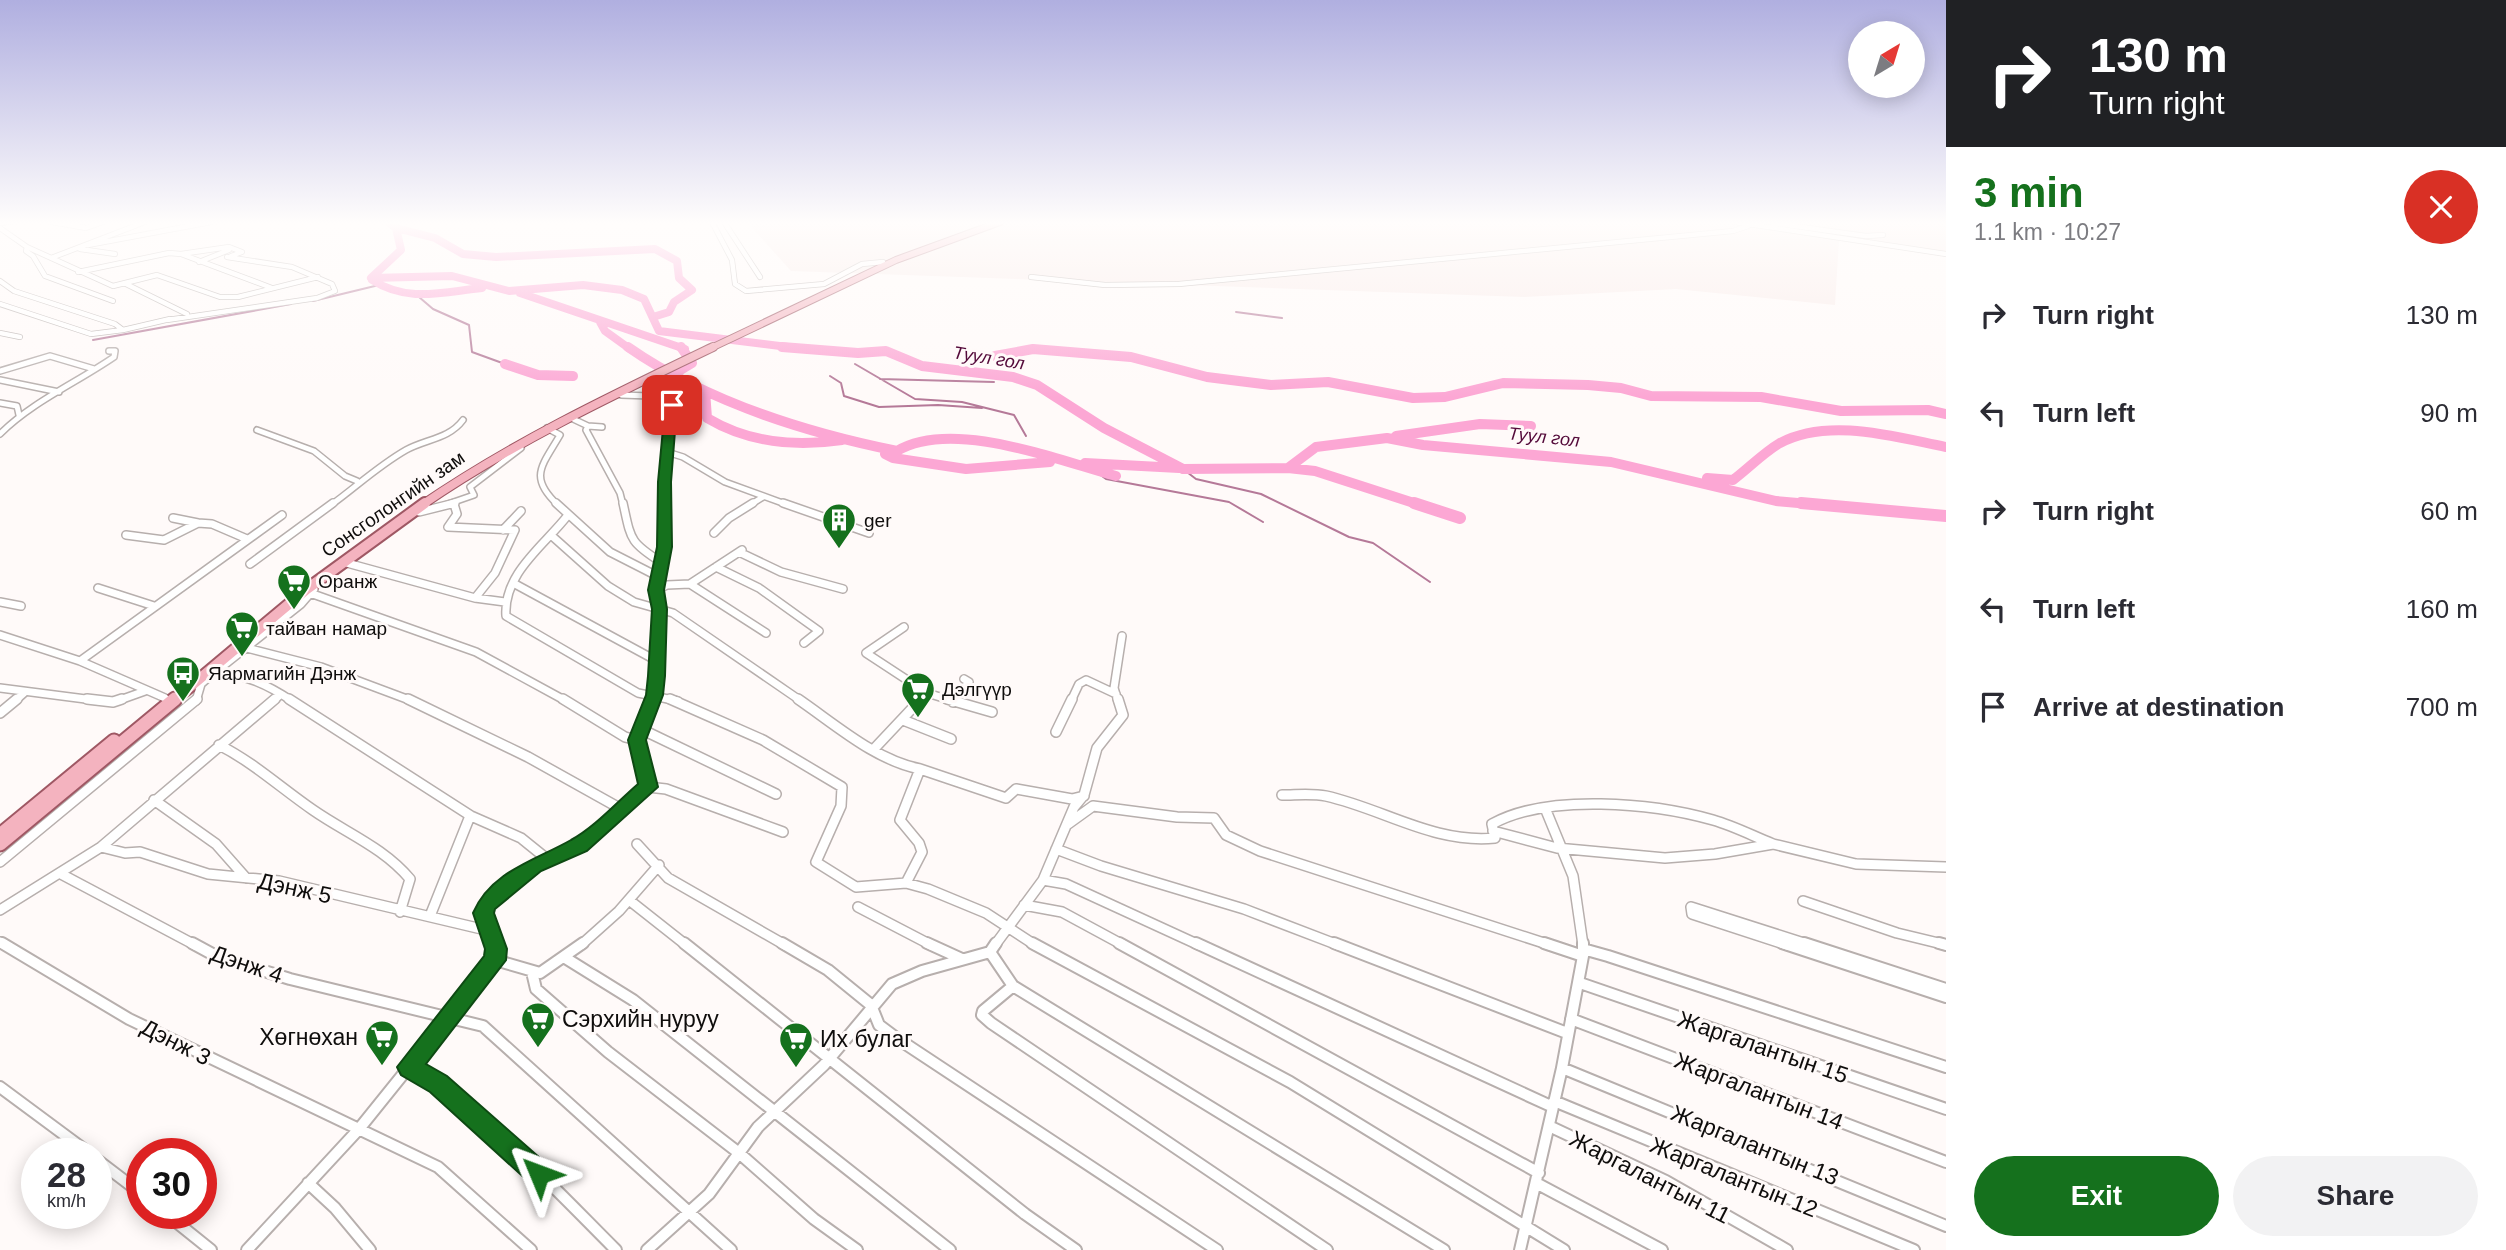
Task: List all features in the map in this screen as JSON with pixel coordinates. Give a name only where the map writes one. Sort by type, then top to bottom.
[{"type":"main road","points":[[783,312],[846,280]]},
{"type":"main road","points":[[628,384],[852,280]]},
{"type":"main road","name":"Сонсголонгийн зам","points":[[0,835],[210,672],[307,589],[393,526],[548,429],[628,384]]},
{"type":"main road","name":"Сонсголонгийн зам","points":[[0,844],[33,818],[165,698],[295,590],[394,517],[513,442],[628,384]]},
{"type":"street","points":[[57,280],[113,301]]},
{"type":"street","points":[[98,280],[113,286],[137,280]]},
{"type":"street","points":[[176,280],[227,298],[304,280]]},
{"type":"street","points":[[250,280],[272,288]]},
{"type":"street","points":[[167,320],[317,298],[335,291],[332,284],[325,280]]},
{"type":"street","points":[[735,280],[735,284],[746,291],[824,284],[831,280]]},
{"type":"street","points":[[1062,280],[1105,285],[1220,280]]},
{"type":"street","points":[[0,281],[14,291],[115,324],[123,330]]},
{"type":"street","points":[[126,283],[187,314]]},
{"type":"street","points":[[0,304],[91,334],[123,330],[205,310]]},
{"type":"street","points":[[0,333],[20,337]]},
{"type":"street","points":[[0,434],[19,415],[92,373],[114,357],[115,351],[109,351]]},
{"type":"street","points":[[0,371],[50,356],[94,369]]},
{"type":"street","points":[[0,380],[60,392]]},
{"type":"street","points":[[568,419],[627,392],[668,403],[674,410],[670,418],[665,482],[667,519],[656,590],[660,609],[655,695],[637,740],[648,787]]},
{"type":"street","points":[[0,402],[17,406],[19,415]]},
{"type":"street","points":[[568,419],[588,426],[602,427]]},
{"type":"street","points":[[250,564],[351,490],[357,481],[376,473],[406,450],[455,431],[463,420]]},
{"type":"street","points":[[588,426],[586,430],[598,456],[620,493],[631,537],[637,547],[661,562]]},
{"type":"street","points":[[548,429],[560,435],[544,461],[539,482],[542,490],[556,499],[568,515],[610,552],[659,577]]},
{"type":"street","points":[[257,430],[298,443],[331,463],[337,473],[357,481]]},
{"type":"street","points":[[667,452],[678,453],[720,480],[869,533]]},
{"type":"street","points":[[0,862],[197,700],[201,684],[210,672],[247,648],[393,526],[426,508],[454,504],[474,495],[470,487],[496,461]]},
{"type":"street","points":[[714,534],[729,518],[763,497]]},
{"type":"street","points":[[454,504],[457,514],[448,527],[515,530],[495,573],[475,598]]},
{"type":"street","points":[[503,530],[521,511]]},
{"type":"street","points":[[153,606],[204,573],[282,515]]},
{"type":"street","points":[[568,515],[552,536],[530,553],[505,602],[506,616],[638,694],[677,701],[763,740],[834,780],[842,787],[841,806],[816,862],[856,887],[906,883],[986,913],[1009,926],[1045,953],[1055,954],[1290,1082],[1564,1250]]},
{"type":"street","points":[[173,518],[212,524],[247,539]]},
{"type":"street","points":[[126,535],[164,540],[198,523]]},
{"type":"street","points":[[552,536],[570,557],[621,593],[647,608],[673,613],[873,750],[900,765],[920,769],[1006,798],[1016,789],[1072,799],[1084,795]]},
{"type":"street","points":[[656,590],[667,584],[690,583],[741,550],[781,572],[843,589]]},
{"type":"street","points":[[347,563],[475,598],[505,602]]},
{"type":"street","points":[[716,567],[759,588],[820,631],[804,643]]},
{"type":"street","points":[[690,583],[766,633]]},
{"type":"street","points":[[516,584],[657,661]]},
{"type":"street","points":[[98,588],[153,606]]},
{"type":"street","points":[[310,593],[476,652],[541,685],[625,737],[637,740]]},
{"type":"street","points":[[1,603],[20,606]]},
{"type":"street","points":[[80,661],[154,610],[153,606]]},
{"type":"street","points":[[904,627],[866,653],[927,693],[992,712]]},
{"type":"street","points":[[0,635],[80,661],[165,698]]},
{"type":"street","points":[[647,1250],[709,1194],[773,1113],[830,1058],[871,1005],[892,984],[922,971],[990,952],[1043,880],[1074,807],[1084,795],[1097,748],[1123,715],[1114,688],[1122,636]]},
{"type":"street","points":[[247,648],[321,667],[396,693],[528,757],[623,810]]},
{"type":"street","points":[[210,672],[227,673],[266,684],[354,738],[470,816],[490,821],[526,839],[547,859]]},
{"type":"street","points":[[953,702],[969,682],[964,679]]},
{"type":"street","points":[[1056,732],[1079,684],[1086,680],[1098,683],[1116,694]]},
{"type":"street","points":[[0,688],[113,702],[145,691]]},
{"type":"street","points":[[0,713],[24,693]]},
{"type":"street","points":[[873,750],[927,693]]},
{"type":"street","points":[[0,910],[102,847],[154,800],[281,695]]},
{"type":"street","points":[[903,720],[951,739]]},
{"type":"street","points":[[643,730],[776,794]]},
{"type":"street","points":[[219,745],[241,755],[313,810],[383,853],[404,872],[410,879],[400,912]]},
{"type":"street","points":[[906,883],[922,852],[919,843],[900,820],[920,769]]},
{"type":"street","points":[[247,1250],[359,1129],[495,960],[496,949],[483,913],[487,903],[534,865],[580,845],[648,787],[666,789],[783,832]]},
{"type":"street","points":[[1282,795],[1325,795],[1427,831],[1483,840],[1495,838],[1492,824],[1502,815],[1545,808],[1580,804],[1671,811],[1712,820],[1773,844],[1856,864],[1946,867]]},
{"type":"street","points":[[154,800],[214,843],[237,863],[246,878]]},
{"type":"street","points":[[1068,824],[1093,806],[1177,817],[1214,818],[1217,828],[1227,837],[1260,850],[1946,1067]]},
{"type":"street","points":[[1520,1250],[1562,1068],[1567,1033],[1580,983],[1583,953],[1578,890],[1566,849],[1545,808]]},
{"type":"street","points":[[430,916],[470,816]]},
{"type":"street","points":[[33,818],[52,819]]},
{"type":"street","points":[[1493,831],[1566,849],[1665,858],[1715,854],[1773,844]]},
{"type":"street","points":[[637,845],[668,877],[828,971],[871,1005],[879,1025],[895,1037],[1217,1250]]},
{"type":"street","name":"Дэнж 5","points":[[102,847],[124,853],[140,852],[208,874],[279,881],[400,912],[430,916],[490,931]]},
{"type":"street","points":[[1056,849],[1101,866],[1244,909],[1567,1033]]},
{"type":"street","points":[[495,960],[540,974],[567,959],[629,900],[659,865]]},
{"type":"street","name":"Дэнж 4","points":[[61,874],[216,956],[290,979],[483,1026],[691,1211],[731,1250]]},
{"type":"street","name":"Жаргалантын 12","points":[[1043,880],[1066,884],[1554,1104],[1914,1250]]},
{"type":"street","points":[[629,900],[1024,1214],[1076,1250]]},
{"type":"street","points":[[1803,901],[1897,933],[1946,945]]},
{"type":"street","points":[[1024,905],[1062,912],[1662,1250]]},
{"type":"street","points":[[858,907],[906,934],[962,959]]},
{"type":"street","points":[[1691,907],[1941,991],[1690,911],[1691,907]]},
{"type":"street","name":"Дэнж 3","points":[[0,942],[129,1019],[438,1167],[531,1250]]},
{"type":"street","points":[[990,952],[1013,986],[1285,1150],[1444,1250]]},
{"type":"street","points":[[567,959],[633,1000],[950,1250]]},
{"type":"street","points":[[532,972],[536,989],[608,1052],[739,1153],[814,1219],[856,1250]]},
{"type":"street","name":"Жаргалантын 15","points":[[1580,983],[1946,1110]]},
{"type":"street","points":[[1013,986],[983,1011],[982,1015],[991,1023],[1327,1250]]},
{"type":"street","name":"Жаргалантын 14","points":[[1571,1019],[1946,1162]]},
{"type":"street","points":[[409,1067],[439,1084],[520,1155],[616,1250]]},
{"type":"street","name":"Жаргалантын 13","points":[[1562,1068],[1946,1226]]},
{"type":"street","points":[[0,1087],[69,1138]]},
{"type":"street","name":"Жаргалантын 11","points":[[1549,1126],[1666,1181],[1787,1250]]},
{"type":"street","points":[[112,1171],[126,1182]]},
{"type":"street","points":[[308,1183],[335,1208],[370,1250]]},
{"type":"street","points":[[185,1229],[211,1250]]},
{"type":"shaded area","points":[[1054,280],[1837,280],[1835,305],[1676,289],[1524,297]]},
{"type":"waterway","points":[[373,280],[399,292],[412,294],[482,288]]},
{"type":"waterway","name":"Туул гол","points":[[468,280],[509,291],[583,285],[622,290],[644,299],[659,331],[798,348]]},
{"type":"waterway","points":[[653,317],[669,312],[674,302],[692,290],[682,280]]},
{"type":"waterway","points":[[313,301],[379,285]]},
{"type":"waterway","points":[[520,293],[682,348]]},
{"type":"waterway","points":[[419,297],[433,309],[469,325],[472,352],[505,364]]},
{"type":"waterway","points":[[93,340],[291,304]]},
{"type":"waterway","points":[[1236,312],[1282,318]]},
{"type":"waterway","points":[[600,322],[605,331],[630,349]]},
{"type":"waterway","points":[[628,347],[673,374]]},
{"type":"waterway","name":"Туул гол","points":[[782,347],[798,348]]},
{"type":"waterway","points":[[673,374],[692,363],[682,348]]},
{"type":"waterway","name":"Туул гол","points":[[798,348],[858,353],[886,351],[922,366],[1013,377],[1037,385],[1104,428],[1183,469],[1288,468]]},
{"type":"waterway","name":"Туул гол","points":[[798,348],[804,349]]},
{"type":"waterway","name":"Туул гол","points":[[995,356],[1033,349],[1131,357],[1207,377],[1271,385],[1328,382],[1413,398],[1445,397],[1503,383],[1588,385],[1621,388],[1651,396],[1761,397],[1841,411],[1928,410],[1946,414]]},
{"type":"waterway","points":[[505,364],[538,375],[573,376]]},
{"type":"waterway","points":[[855,364],[881,379]]},
{"type":"waterway","points":[[673,374],[757,412],[862,443],[897,451],[920,442],[975,440],[1035,452],[1116,476]]},
{"type":"waterway","points":[[830,376],[841,383],[844,396],[879,407],[938,405],[982,408]]},
{"type":"waterway","points":[[881,379],[994,382]]},
{"type":"waterway","points":[[881,379],[915,399],[962,402],[1014,415],[1026,436]]},
{"type":"waterway","points":[[705,391],[707,418],[739,433],[789,443],[842,440]]},
{"type":"waterway","points":[[1396,436],[1480,424],[1531,426]]},
{"type":"waterway","name":"Туул гол","points":[[1707,478],[1733,480],[1780,443],[1819,431],[1884,434],[1946,447]]},
{"type":"waterway","name":"Туул гол","points":[[1288,468],[1316,447],[1387,438],[1423,445],[1611,462],[1776,501],[1821,505]]},
{"type":"waterway","points":[[885,454],[893,458],[966,469],[1050,462]]},
{"type":"waterway","points":[[1085,463],[1179,468]]},
{"type":"waterway","points":[[1288,468],[1315,471],[1420,505]]},
{"type":"waterway","points":[[1183,469],[1196,479],[1261,494],[1349,537],[1373,543],[1430,582]]},
{"type":"waterway","points":[[1095,471],[1106,479],[1229,502],[1263,522]]},
{"type":"waterway","points":[[1414,503],[1460,518]]},
{"type":"waterway","name":"Туул гол","points":[[1801,503],[1946,516]]},
{"type":"place","name":"ger","points":[[839,550]]},
{"type":"place","name":"Оранж","points":[[294,611]]},
{"type":"place","name":"тайван намар","points":[[242,658]]},
{"type":"place","name":"Яармагийн Дэнж","points":[[183,703]]},
{"type":"place","name":"Дэлгүүр","points":[[918,719]]},
{"type":"place","name":"Сэрхийн нуруу","points":[[538,1049]]},
{"type":"place","name":"Хөгнөхан","points":[[382,1067]]},
{"type":"place","name":"Их булаг","points":[[796,1069]]},
{"type":"route","points":[[539,1174],[439,1084],[409,1067],[495,960],[496,949],[483,913],[487,903],[534,865],[567,853],[580,845],[648,787],[637,740],[655,695],[657,676],[660,609],[656,590],[661,553],[665,547],[665,482],[670,418],[674,410],[672,405]]}]
